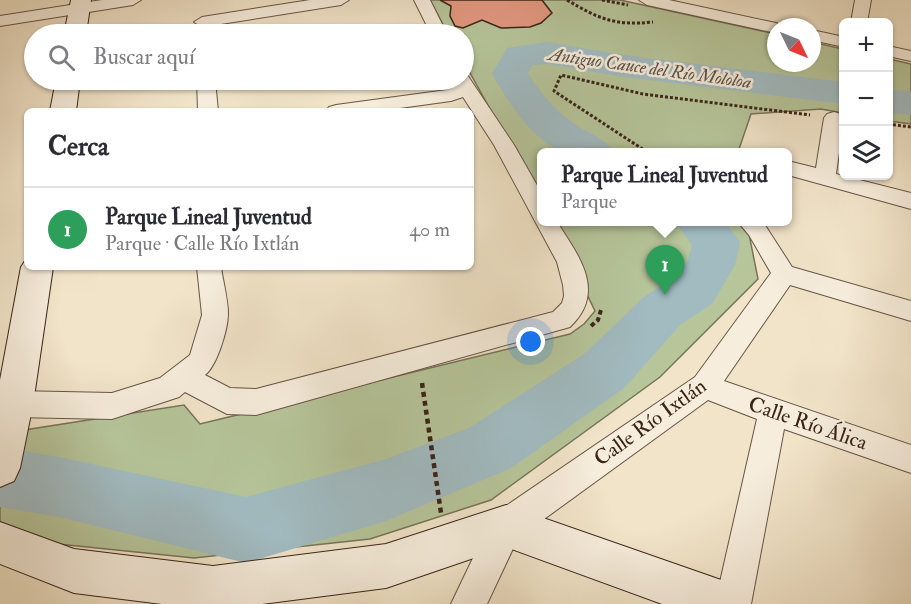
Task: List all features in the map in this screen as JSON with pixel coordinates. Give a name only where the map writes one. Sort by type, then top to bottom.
[{"type":"street","points":[[0,21],[80,4],[133,0]]},
{"type":"street","points":[[202,22],[341,0]]},
{"type":"street","points":[[422,0],[434,24]]},
{"type":"street","points":[[647,0],[753,17],[767,24]]},
{"type":"street","points":[[860,18],[863,0]]},
{"type":"street","points":[[77,24],[80,4]]},
{"type":"street","points":[[821,37],[839,41]]},
{"type":"street","points":[[893,52],[911,56]]},
{"type":"street","points":[[63,108],[66,90]]},
{"type":"street","points":[[207,90],[208,108]]},
{"type":"street","points":[[358,108],[451,95],[456,90]]},
{"type":"street","points":[[467,90],[504,145],[537,205]]},
{"type":"street","points":[[825,178],[834,118]]},
{"type":"street","points":[[792,169],[911,201]]},
{"type":"street","points":[[183,377],[227,401],[256,402],[561,320],[574,306],[576,289],[573,270],[548,226]]},
{"type":"street","points":[[754,226],[784,274],[911,311]]},
{"type":"street","points":[[0,468],[7,402],[36,270]]},
{"type":"street","points":[[7,402],[112,406],[170,388],[202,362],[215,315],[209,270]]},
{"type":"street","name":"Calle Río Ixtlán","points":[[469,604],[506,526],[705,386],[784,274]]},
{"type":"street","name":"Calle Río Álica","points":[[705,386],[911,459]]},
{"type":"street","points":[[733,604],[773,412]]},
{"type":"street","points":[[0,543],[74,571],[207,596],[386,566],[506,526],[724,604]]},
{"type":"path","points":[[640,148],[554,91],[561,75],[643,94],[834,118]]},
{"type":"path","points":[[893,125],[911,127]]},
{"type":"path","points":[[422,378],[440,506]]},
{"type":"green space","points":[[430,0],[620,0],[767,32],[767,72],[821,72],[821,44],[839,48],[839,112],[821,109],[751,114],[739,148],[537,148],[537,194],[474,80],[474,24],[443,24]]},
{"type":"green space","points":[[893,60],[911,64],[911,124],[893,122]]},
{"type":"green space","points":[[554,226],[742,226],[749,234],[758,279],[660,377],[491,500],[370,539],[194,558],[0,538],[0,503],[18,431],[184,405],[200,424],[570,334],[584,324],[595,311]]},
{"type":"building","points":[[440,0],[542,0],[552,13],[541,23],[530,27],[501,28],[482,20],[472,24],[454,24],[450,16],[451,6]]},
{"type":"waterway","name":"Antiguo Cauce del Río Mololoa","points":[[586,148],[562,134],[532,109],[510,74],[520,56],[547,53],[624,66],[839,92]]},
{"type":"waterway","name":"Antiguo Cauce del Río Mololoa","points":[[893,101],[911,103]]},
{"type":"waterway","name":"Antiguo Cauce del Río Mololoa","points":[[0,477],[59,487],[246,530],[386,490],[490,448],[604,371],[663,310],[694,290],[711,265],[716,242],[702,226]]},
{"type":"place","name":"Parque Lineal Juventud","points":[[665,295]]}]
